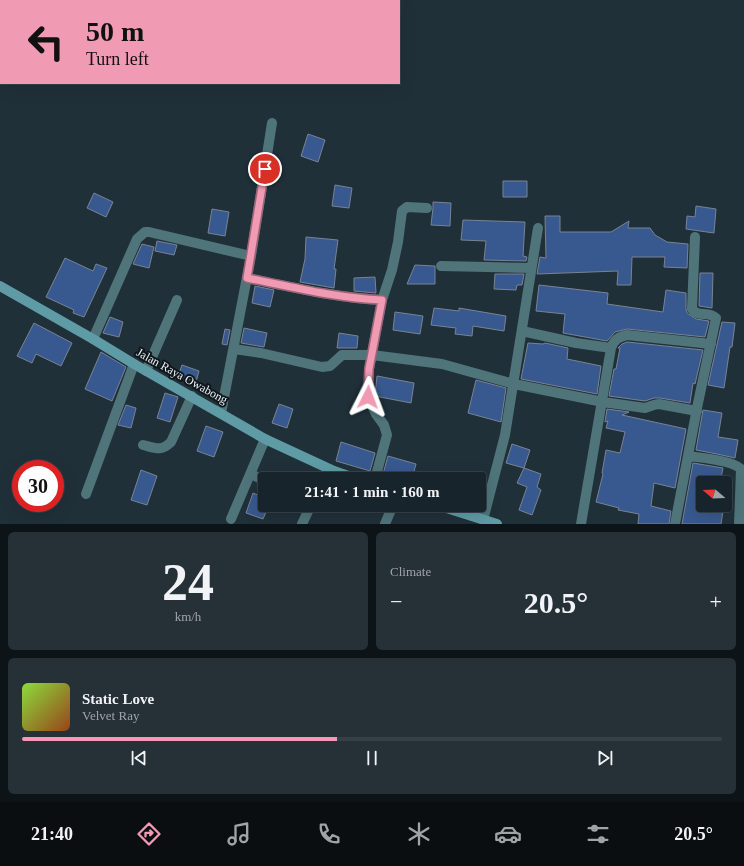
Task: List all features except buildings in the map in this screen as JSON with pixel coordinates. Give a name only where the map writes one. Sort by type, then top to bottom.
[{"type":"street","points":[[221,413],[251,256],[272,123]]},
{"type":"street","points":[[377,472],[387,435],[384,424],[376,414],[368,397],[369,369],[382,300],[392,270],[398,242],[402,211],[407,207],[427,208]]},
{"type":"street","points":[[484,520],[505,435],[538,228]]},
{"type":"street","points":[[93,339],[137,238],[144,232],[150,232],[251,256]]},
{"type":"street","points":[[675,524],[696,411],[716,318],[710,314],[694,312],[692,309],[695,237]]},
{"type":"street","points":[[441,266],[531,268]]},
{"type":"street","points":[[247,278],[327,293],[364,299],[382,300]]},
{"type":"street","name":"Jalan Raya Owabong","points":[[0,286],[146,371],[327,472]]},
{"type":"street","points":[[146,371],[177,300]]},
{"type":"street","points":[[522,331],[576,343],[611,348]]},
{"type":"street","points":[[581,524],[611,348],[614,342],[619,337],[627,335],[711,344]]},
{"type":"street","points":[[234,350],[261,353],[322,367],[330,366],[342,355],[372,355],[442,364],[514,384],[603,402],[645,408],[649,408],[654,404],[659,404],[696,411]]},
{"type":"street","points":[[86,494],[134,364]]},
{"type":"street","points":[[143,445],[161,449],[172,442],[192,396]]},
{"type":"street","points":[[231,519],[265,438]]},
{"type":"street","points":[[688,456],[737,465],[741,469],[739,524]]},
{"type":"street","points":[[251,474],[258,478]]},
{"type":"street","points":[[302,524],[308,512]]},
{"type":"street","points":[[385,524],[390,512]]},
{"type":"street","points":[[459,512],[495,524]]},
{"type":"route","points":[[265,169],[247,278],[323,293],[382,300],[369,369],[367,390],[368,397]]}]
